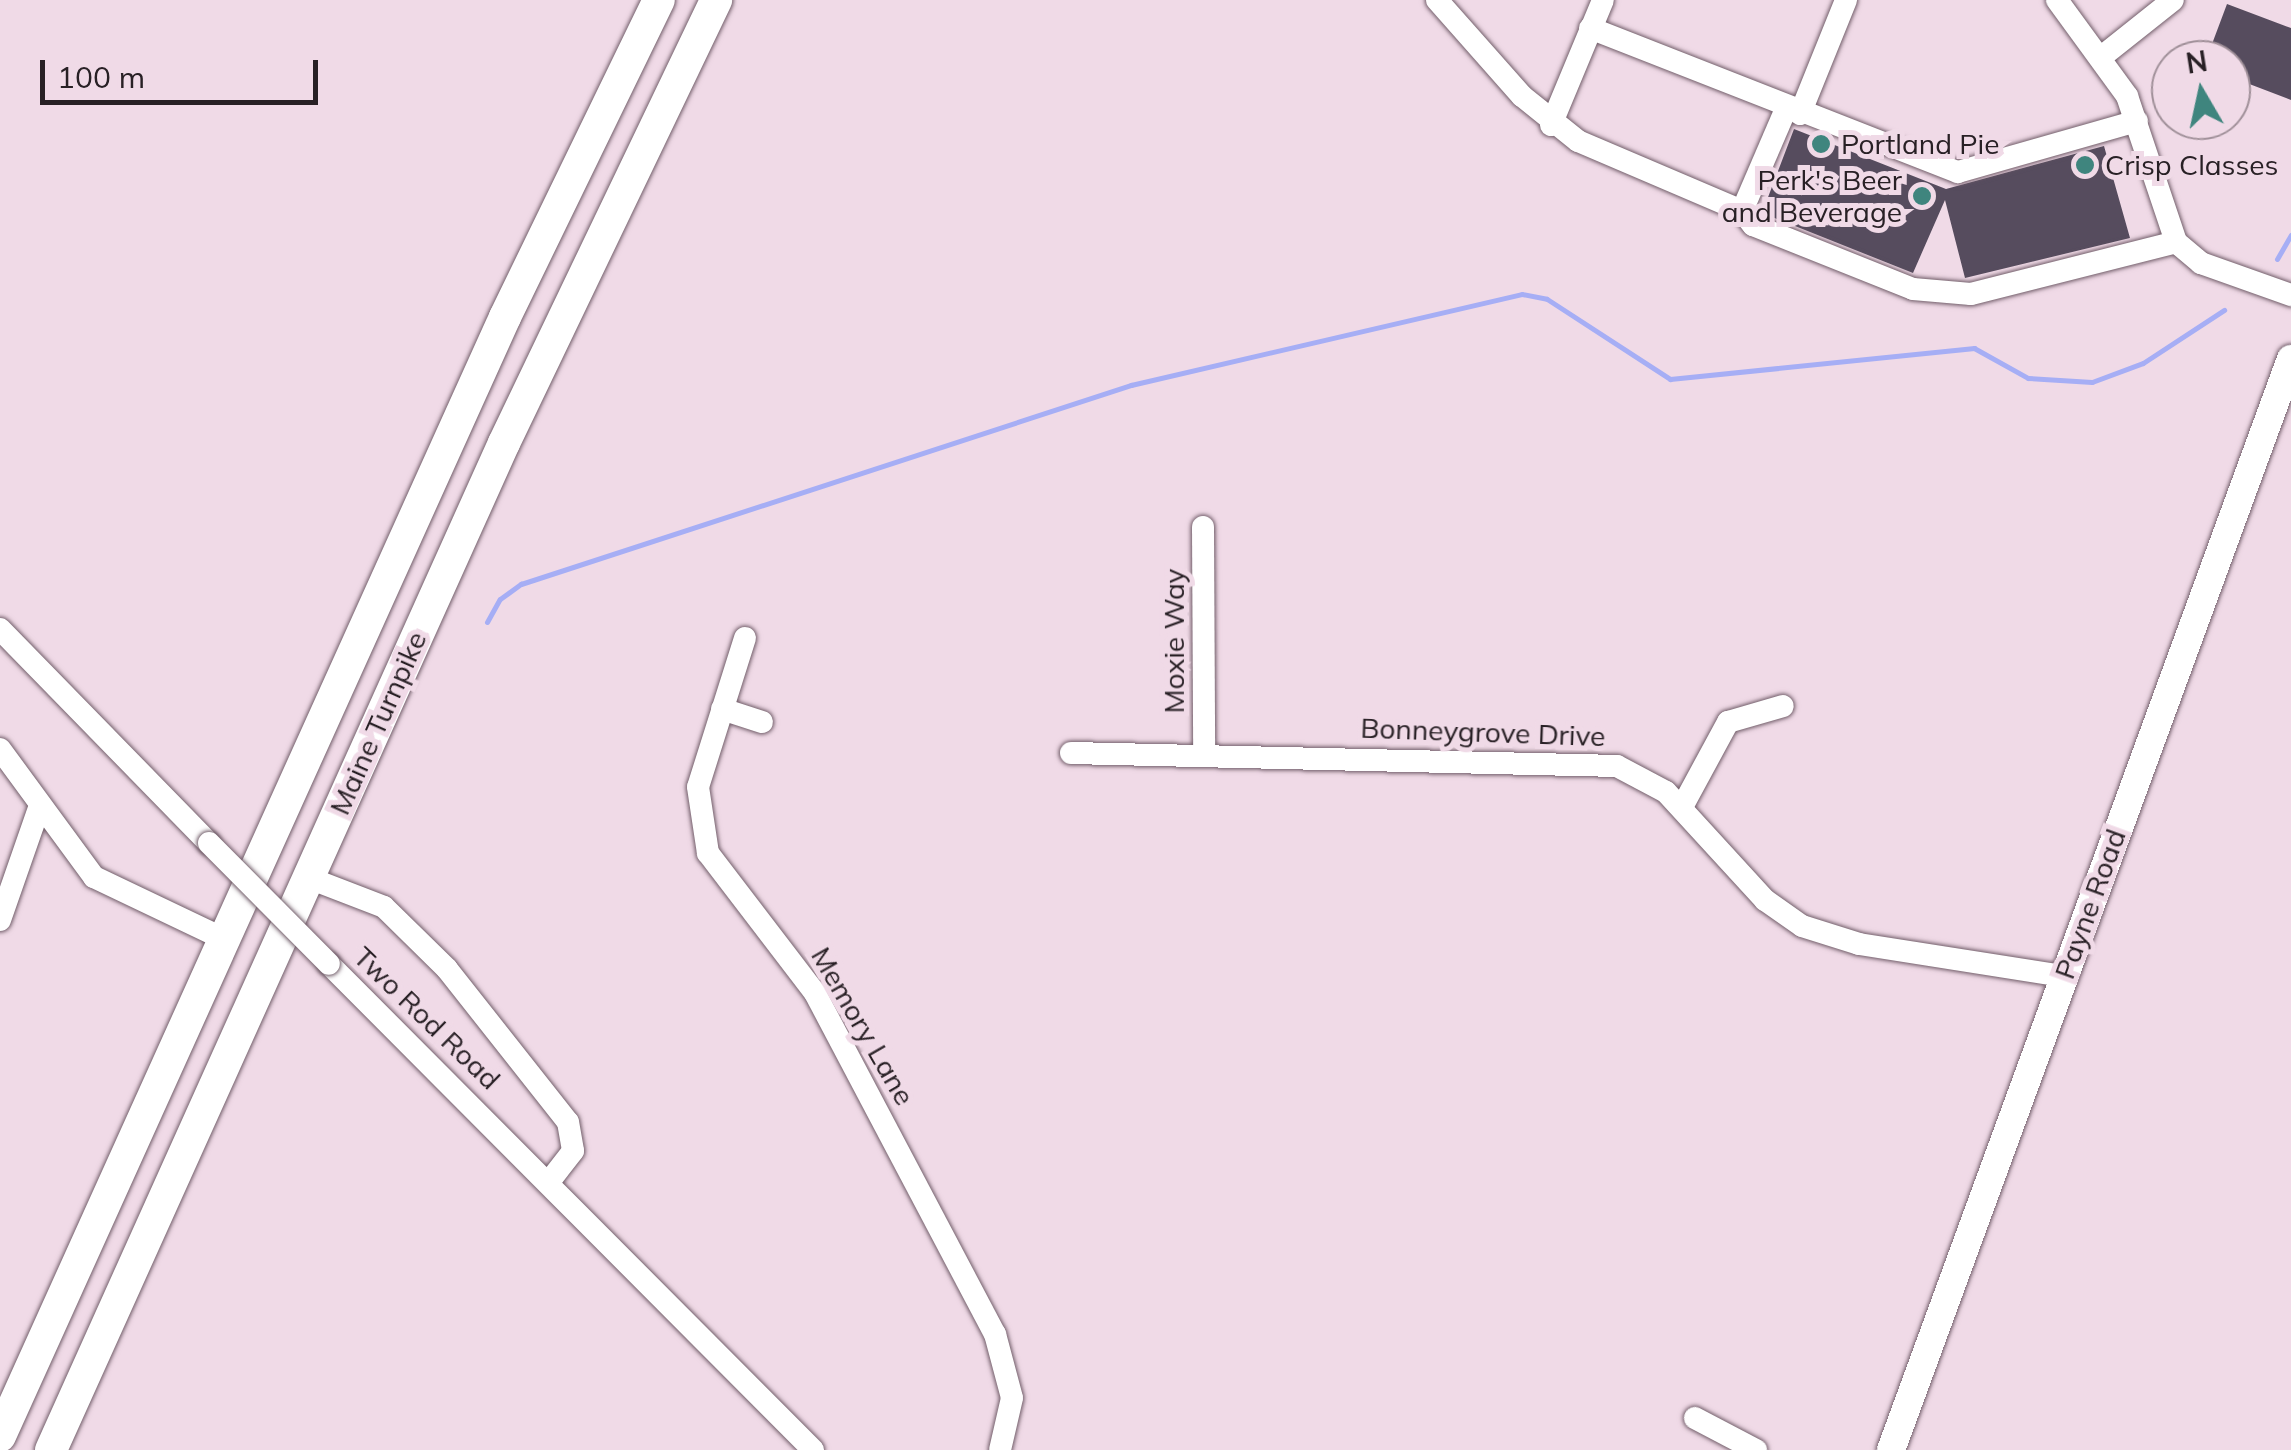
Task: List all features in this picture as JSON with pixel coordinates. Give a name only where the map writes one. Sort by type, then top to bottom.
[{"type":"highway","name":"Maine Turnpike","points":[[0,1436],[513,300],[659,0]]},
{"type":"highway","name":"Maine Turnpike","points":[[51,1450],[308,878],[675,80],[716,0]]},
{"type":"highway","points":[[675,80],[728,0]]},
{"type":"main road","name":"Payne Road","points":[[1890,1450],[2291,359]]},
{"type":"street","points":[[1437,0],[1551,124],[1742,211],[1752,224],[1913,289],[1972,294],[2176,242]]},
{"type":"street","points":[[1551,124],[1602,0]]},
{"type":"street","points":[[1742,211],[1846,0]]},
{"type":"street","points":[[2057,0],[2100,58],[2137,121],[2176,242],[2201,263],[2291,295]]},
{"type":"street","points":[[2100,58],[2173,0]]},
{"type":"street","points":[[1590,28],[1793,112],[1958,172],[2137,121]]},
{"type":"street","name":"Moxie Way","points":[[1203,527],[1204,755]]},
{"type":"street","name":"Two Rod Road","points":[[0,628],[209,844],[550,1180],[812,1450]]},
{"type":"street","name":"Memory Lane","points":[[745,638],[698,788],[708,853],[815,993],[995,1334],[1012,1398],[1000,1450]]},
{"type":"street","points":[[1682,808],[1728,722],[1783,706]]},
{"type":"street","points":[[722,709],[762,722]]},
{"type":"street","points":[[0,748],[94,877],[224,939]]},
{"type":"street","name":"Bonneygrove Drive","points":[[1071,753],[1606,764],[1643,776],[1682,808],[1765,900],[1802,926],[1858,944],[2064,976]]},
{"type":"street","points":[[0,920],[40,805]]},
{"type":"street","points":[[308,878],[384,907],[448,969],[568,1122],[573,1151],[550,1180]]},
{"type":"street","points":[[1695,1418],[1756,1450]]},
{"type":"building","points":[[2227,4],[2291,28],[2291,100],[2251,85],[2251,40],[2214,40]]},
{"type":"building","points":[[1794,129],[1946,189],[2104,146],[2130,238],[1965,278],[1945,200],[1913,273],[1762,213]]},
{"type":"waterway","points":[[2277,259],[2291,235]]},
{"type":"waterway","points":[[487,622],[500,599],[521,584],[1131,385],[1522,294],[1547,299],[1670,379],[1974,348],[2028,378],[2092,382],[2143,363],[2224,310]]},
{"type":"place","name":"Portland Pie","points":[[1821,144]]},
{"type":"place","name":"Crisp Classes","points":[[2085,165]]},
{"type":"place","name":"Perk's Beer and Beverage","points":[[1922,196]]}]
